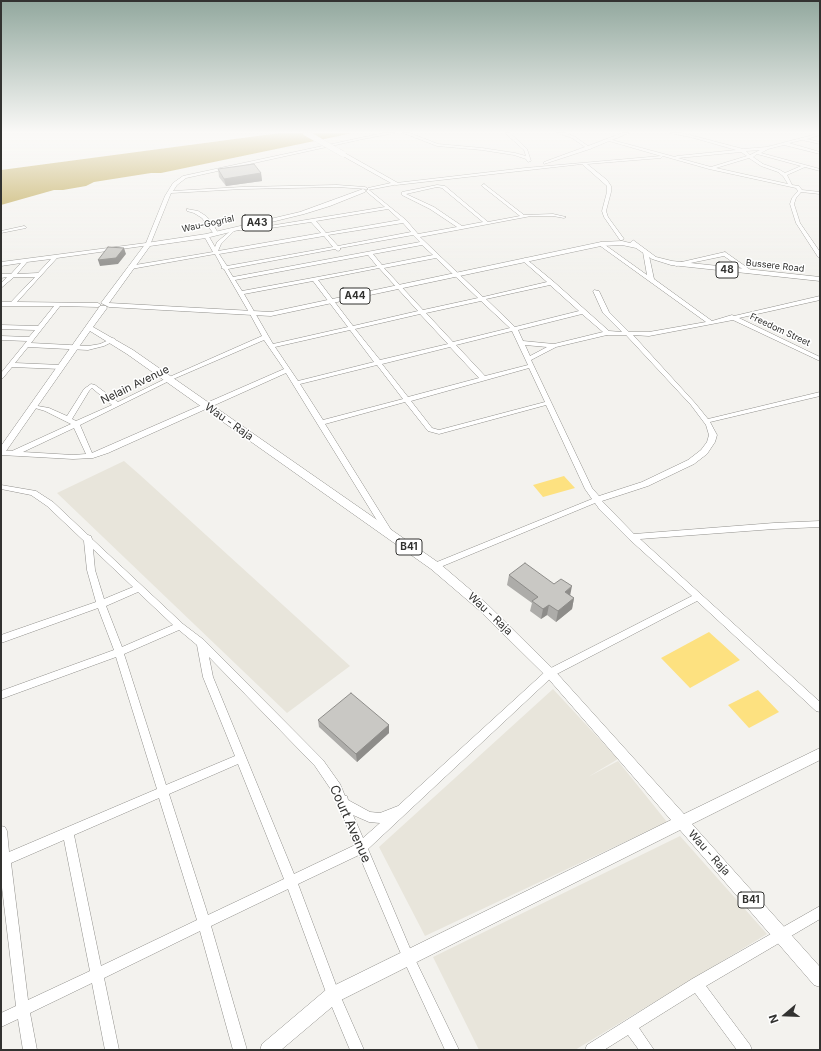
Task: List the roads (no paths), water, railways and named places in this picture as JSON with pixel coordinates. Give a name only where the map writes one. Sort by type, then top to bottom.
[{"type":"main road","name":"Wau-Gogrial","points":[[148,244],[206,236],[315,210],[367,190],[396,184]]},
{"type":"main road","points":[[622,239],[630,241],[638,246]]},
{"type":"main road","name":"A44","points":[[612,243],[609,242],[622,239]]},
{"type":"main road","name":"A44","points":[[103,306],[253,314],[281,312],[601,244],[628,243],[638,246]]},
{"type":"main road","points":[[1,452],[148,244]]},
{"type":"main road","name":"Bussere Road","points":[[638,246],[660,260],[676,264],[820,279]]},
{"type":"main road","name":"Wau - Raja","points":[[90,328],[113,340],[390,534],[435,566],[483,607],[550,673],[782,934],[820,979]]},
{"type":"main road","points":[[268,1050],[333,995],[820,754]]},
{"type":"street","points":[[1,264],[148,244],[170,192],[178,182]]},
{"type":"street","points":[[396,184],[413,182]]},
{"type":"street","points":[[606,182],[609,186],[609,192],[604,211],[606,217],[622,239]]},
{"type":"street","points":[[780,182],[790,184],[800,189],[800,191],[820,193]]},
{"type":"street","points":[[484,185],[523,216]]},
{"type":"street","points":[[170,192],[242,188],[337,186],[367,190],[417,234],[424,243],[514,329],[522,343],[529,363],[588,489],[596,500],[632,537],[820,708]]},
{"type":"street","points":[[461,228],[432,208],[404,195],[404,193],[437,186],[443,187],[487,223]]},
{"type":"street","points":[[800,191],[794,198],[792,204],[798,223],[820,256]]},
{"type":"street","points":[[215,253],[222,239],[234,229],[252,230],[388,208]]},
{"type":"street","points":[[189,210],[204,217],[216,233]]},
{"type":"street","points":[[131,267],[215,253],[336,247],[461,228],[523,216],[546,214],[564,217]]},
{"type":"street","points":[[313,220],[344,258]]},
{"type":"street","points":[[224,268],[325,235],[404,222]]},
{"type":"street","points":[[1,232],[24,227]]},
{"type":"street","points":[[206,236],[224,268],[241,293],[265,337],[296,383],[390,534]]},
{"type":"street","points":[[232,279],[424,243]]},
{"type":"street","points":[[601,244],[711,323]]},
{"type":"street","points":[[646,252],[651,280]]},
{"type":"street","points":[[369,253],[398,287],[483,378]]},
{"type":"street","points":[[676,264],[725,254],[750,272]]},
{"type":"street","points":[[13,304],[56,256]]},
{"type":"street","points":[[241,293],[438,256]]},
{"type":"street","points":[[1,286],[26,260]]},
{"type":"street","points":[[435,566],[596,500],[645,484],[691,462],[704,452],[711,442],[713,435],[706,421],[672,381],[628,334],[584,312],[525,260]]},
{"type":"street","points":[[1,276],[11,277],[38,275]]},
{"type":"street","points":[[314,279],[350,328],[430,430],[436,432],[548,403]]},
{"type":"street","points":[[271,346],[552,283]]},
{"type":"street","points":[[596,291],[603,308],[604,321],[608,333]]},
{"type":"street","points":[[522,343],[554,346],[608,333],[649,334],[711,323],[820,298]]},
{"type":"street","points":[[810,301],[820,305]]},
{"type":"street","points":[[1,304],[103,306]]},
{"type":"street","points":[[1,377],[7,367],[40,328],[56,306]]},
{"type":"street","points":[[296,383],[584,312]]},
{"type":"street","name":"Freedom Street","points":[[732,318],[820,359]]},
{"type":"street","points":[[1,327],[40,328]]},
{"type":"street","points":[[1,338],[10,328]]},
{"type":"street","name":"Nelain Avenue","points":[[14,453],[169,379],[265,337]]},
{"type":"street","points":[[1,338],[31,339]]},
{"type":"street","points":[[26,345],[75,348],[102,345],[113,340]]},
{"type":"street","points":[[321,423],[483,378],[529,363],[554,346]]},
{"type":"street","points":[[7,367],[61,367]]},
{"type":"street","points":[[1,452],[74,457],[90,456],[105,452],[287,370]]},
{"type":"street","points":[[68,420],[90,386],[93,386],[117,405]]},
{"type":"street","points":[[706,421],[820,394]]},
{"type":"street","points":[[34,406],[47,409],[76,424],[90,456]]},
{"type":"street","name":"Court Avenue","points":[[1,488],[33,493],[50,504],[88,538],[180,626],[201,643],[318,763],[336,788],[408,957],[452,1050]]},
{"type":"street","points":[[632,537],[820,524]]},
{"type":"street","points":[[88,538],[91,570],[101,604],[119,652],[204,923],[240,1050]]},
{"type":"street","points":[[1,639],[101,604],[140,588]]},
{"type":"street","points":[[1,1020],[361,848],[550,673],[698,597]]},
{"type":"street","points":[[1,695],[119,652],[180,626]]},
{"type":"street","points":[[201,643],[208,677],[291,882],[333,995],[357,1050]]},
{"type":"street","points":[[3,860],[241,758]]},
{"type":"street","points":[[336,788],[344,804],[370,817],[380,818],[401,810]]},
{"type":"street","points":[[1,831],[3,860],[30,1050]]},
{"type":"street","points":[[68,833],[112,1050]]},
{"type":"street","points":[[592,1050],[697,984],[820,912]]},
{"type":"street","points":[[697,984],[746,1050]]},
{"type":"street","points":[[630,1026],[647,1050]]}]
